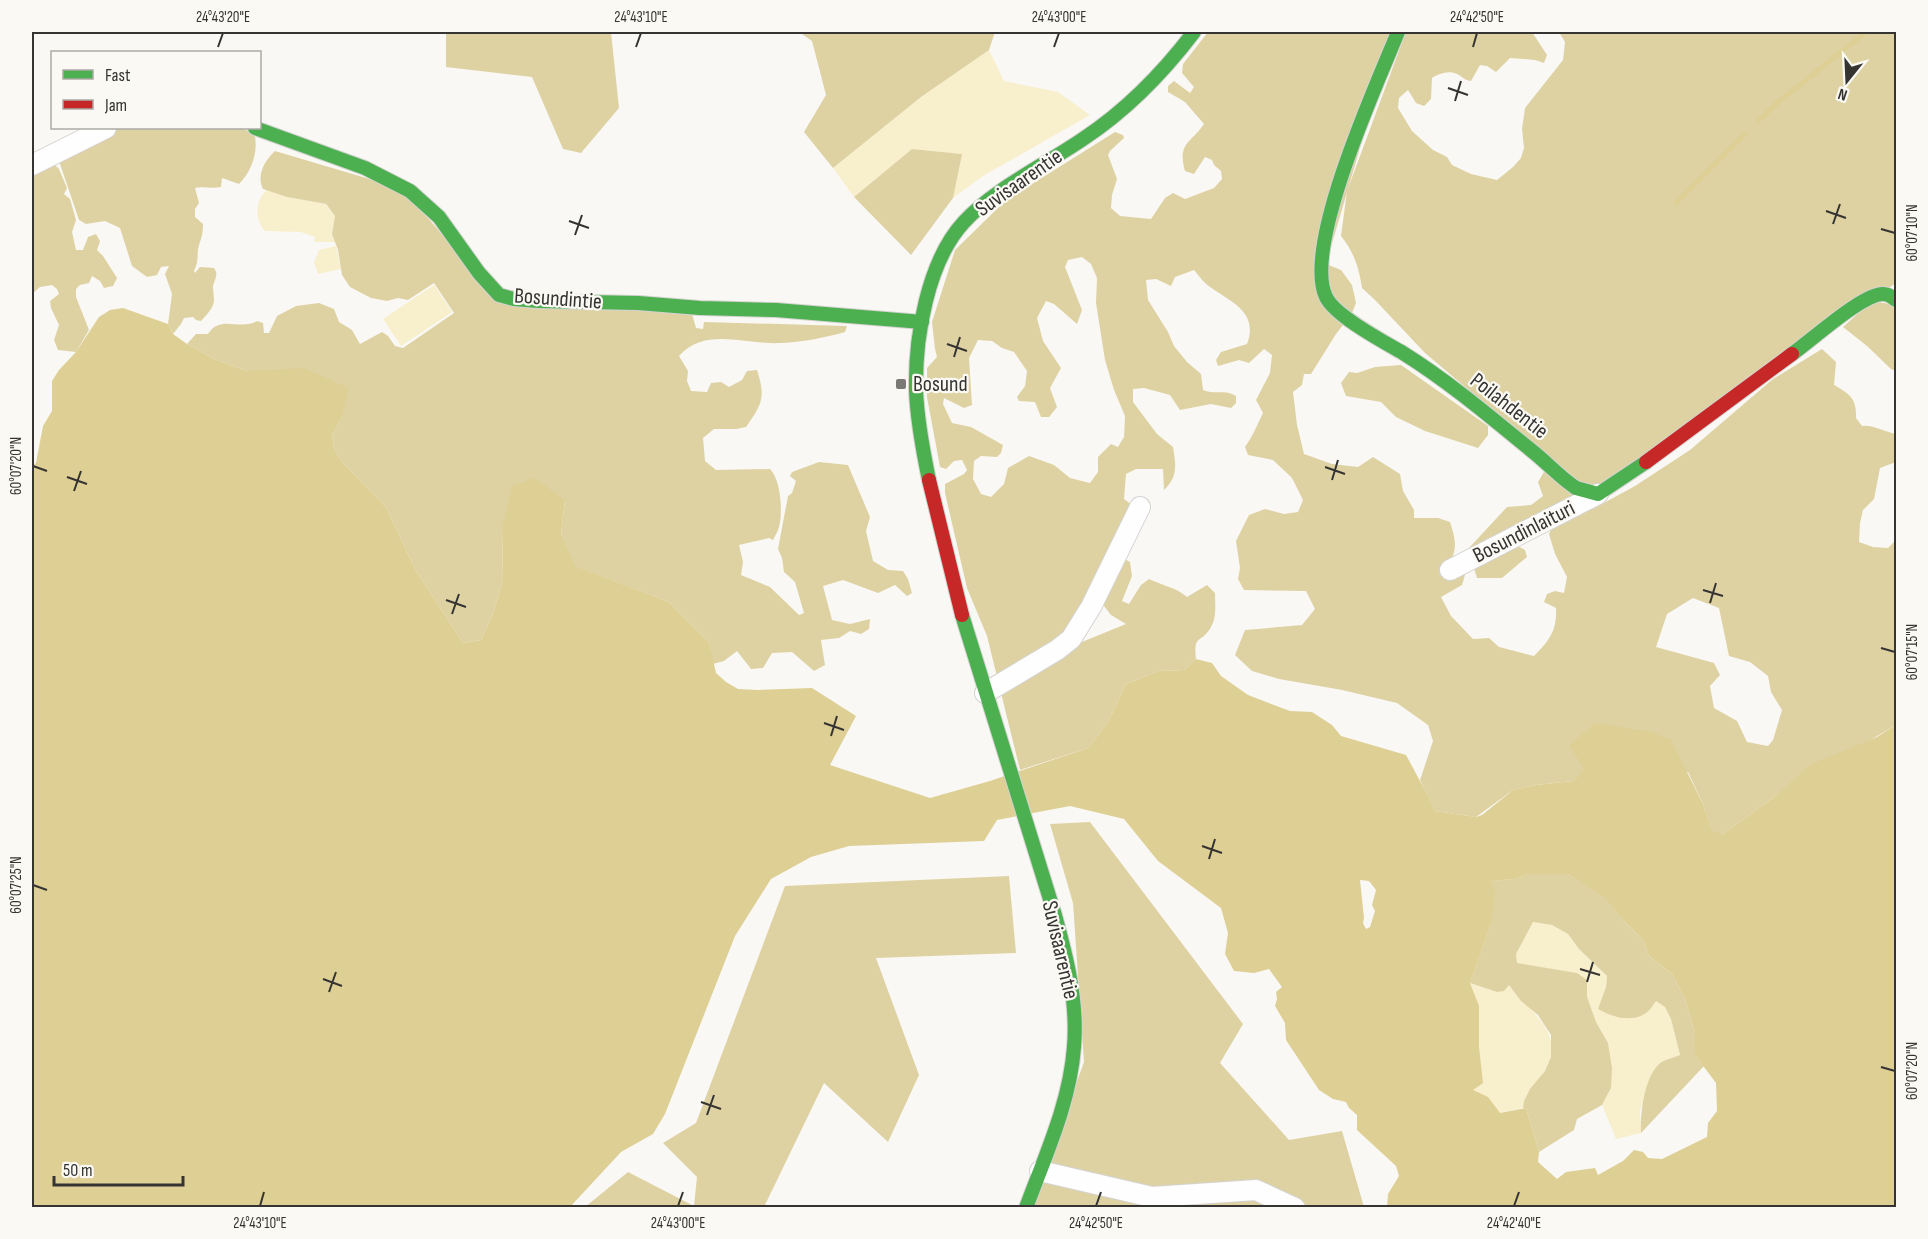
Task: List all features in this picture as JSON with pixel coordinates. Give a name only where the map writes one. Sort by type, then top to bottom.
[{"type":"street","name":"Suvisaarentie","points":[[1026,1208],[1056,1131],[1068,1089],[1074,1048],[1073,1000],[1064,951],[951,579],[922,447],[919,422],[916,381],[922,322],[939,259],[965,220],[997,194],[1106,124],[1127,107],[1179,53],[1194,32]]},
{"type":"street","name":"Poilahdentie","points":[[1398,32],[1349,153],[1327,226],[1322,267],[1326,298],[1348,320],[1417,362],[1461,394],[1558,472],[1572,486],[1598,494]]},
{"type":"street","points":[[32,165],[104,129]]},
{"type":"street","name":"Bosundintie","points":[[258,129],[365,168],[410,191],[439,217],[479,273],[499,294],[514,299],[776,310],[922,322]]},
{"type":"street","points":[[1598,494],[1672,443],[1860,303],[1883,294],[1890,295],[1896,300]]},
{"type":"street","name":"Bosundinlaituri","points":[[1450,570],[1598,494]]},
{"type":"street","points":[[985,693],[1057,650],[1071,639],[1091,608],[1140,507]]},
{"type":"street","points":[[1040,1170],[1152,1197],[1256,1190],[1295,1208]]},
{"type":"shaded area","points":[[446,32],[611,32],[619,108],[581,153],[563,149],[532,77],[446,67]]},
{"type":"shaded area","points":[[799,32],[995,32],[989,50],[921,97],[833,168],[804,132],[826,95],[812,41]]},
{"type":"shaded area","points":[[1208,32],[1394,32],[1326,264],[1341,270],[1352,285],[1356,303],[1352,313],[1311,374],[1304,374],[1302,385],[1293,392],[1297,425],[1304,454],[1332,464],[1358,467],[1373,457],[1400,474],[1403,491],[1414,510],[1414,518],[1438,518],[1450,522],[1455,542],[1450,563],[1465,575],[1462,585],[1441,597],[1451,616],[1473,639],[1489,638],[1499,647],[1534,656],[1551,634],[1555,623],[1556,608],[1544,602],[1547,594],[1555,591],[1564,593],[1567,577],[1555,554],[1549,534],[1555,521],[1518,546],[1525,550],[1527,557],[1502,578],[1477,578],[1468,549],[1507,507],[1531,505],[1543,496],[1538,482],[1545,470],[1593,509],[1635,486],[1690,450],[1773,379],[1822,349],[1836,362],[1834,385],[1844,391],[1854,402],[1856,418],[1862,426],[1896,434],[1896,462],[1880,468],[1874,499],[1863,510],[1859,542],[1873,547],[1888,548],[1896,540],[1896,725],[1777,795],[1723,834],[1712,832],[1703,804],[1688,772],[1585,769],[1573,781],[1513,790],[1476,817],[1435,811],[1420,780],[1433,741],[1428,725],[1397,703],[1279,679],[1252,671],[1235,655],[1245,630],[1302,625],[1315,609],[1306,591],[1244,590],[1238,579],[1240,568],[1236,541],[1249,515],[1265,509],[1284,514],[1298,512],[1303,500],[1292,478],[1273,460],[1248,455],[1245,447],[1263,413],[1256,400],[1270,373],[1272,355],[1264,349],[1249,363],[1239,360],[1218,366],[1216,360],[1221,352],[1247,344],[1250,333],[1249,324],[1241,309],[1208,285],[1194,270],[1175,277],[1171,286],[1156,279],[1146,280],[1148,300],[1174,346],[1201,374],[1203,390],[1232,394],[1236,396],[1236,403],[1231,408],[1211,404],[1180,410],[1170,395],[1144,388],[1133,389],[1133,402],[1157,434],[1173,447],[1174,475],[1164,490],[1163,469],[1136,469],[1126,474],[1124,499],[1136,508],[1077,644],[1126,624],[1111,615],[1101,602],[1123,558],[1130,562],[1132,576],[1122,601],[1129,604],[1141,585],[1149,579],[1187,597],[1207,585],[1215,593],[1213,623],[1208,632],[1197,642],[1196,659],[1184,670],[1159,671],[1126,684],[1108,722],[1088,748],[1020,770],[987,636],[967,588],[945,493],[945,484],[967,470],[962,460],[954,461],[946,469],[940,467],[927,397],[927,368],[937,357],[932,322],[955,250],[1005,201],[1115,132],[1123,135],[1124,138],[1108,155],[1117,179],[1111,208],[1120,216],[1151,219],[1165,198],[1173,193],[1185,199],[1214,188],[1222,179],[1221,171],[1212,160],[1205,157],[1194,174],[1185,171],[1184,149],[1204,124],[1185,102],[1168,92],[1168,86],[1174,81],[1190,93],[1194,87],[1182,73],[1183,64]],"holes":[[[1082,257],[1091,264],[1097,278],[1096,303],[1105,360],[1125,416],[1124,437],[1118,447],[1111,444],[1098,457],[1098,472],[1090,483],[1070,478],[1054,465],[1029,456],[1008,468],[1004,484],[991,497],[981,494],[973,479],[974,461],[981,456],[997,457],[1003,445],[971,427],[952,423],[943,404],[944,398],[964,408],[972,405],[969,358],[978,340],[992,341],[1014,352],[1027,371],[1025,386],[1017,397],[1019,401],[1035,402],[1041,417],[1049,417],[1057,407],[1050,388],[1061,368],[1043,341],[1037,318],[1046,301],[1054,304],[1077,324],[1082,310],[1065,267],[1068,260]],[[1693,598],[1719,608],[1729,656],[1750,662],[1768,676],[1771,692],[1782,710],[1773,740],[1768,746],[1747,742],[1737,721],[1714,708],[1710,686],[1720,675],[1714,663],[1656,647],[1667,614]]]},
{"type":"shaded area","points":[[1406,32],[1532,32],[1547,55],[1544,63],[1510,58],[1496,72],[1487,66],[1480,65],[1471,81],[1454,73],[1447,72],[1438,75],[1432,78],[1431,99],[1424,106],[1416,103],[1408,90],[1399,98],[1398,108],[1412,131],[1433,150],[1447,157],[1452,165],[1471,174],[1497,180],[1521,158],[1524,148],[1522,129],[1525,108],[1563,60],[1565,42],[1559,32],[1896,32],[1896,283],[1599,486],[1580,484],[1425,353],[1362,288],[1355,260],[1341,236],[1347,191]]},
{"type":"shaded area","points":[[989,50],[1004,81],[1058,92],[1090,115],[983,176],[953,198],[961,154],[912,149],[854,197],[833,168],[921,97]]},
{"type":"shaded area","points":[[113,129],[242,129],[255,137],[253,162],[239,184],[222,178],[221,187],[195,188],[199,203],[195,209],[195,217],[203,224],[194,271],[195,273],[200,267],[214,268],[216,275],[213,286],[214,301],[211,309],[201,321],[193,317],[184,318],[173,334],[168,324],[172,294],[165,274],[169,266],[161,267],[157,275],[147,277],[132,266],[120,228],[105,221],[86,224],[79,220],[58,158]]},
{"type":"shaded area","points":[[912,149],[962,154],[953,198],[911,255],[854,197]]},
{"type":"shaded area","points":[[275,151],[403,189],[495,296],[692,314],[696,328],[703,329],[704,322],[847,326],[845,332],[797,342],[768,343],[713,339],[689,347],[679,356],[688,371],[687,381],[691,391],[707,392],[711,383],[721,382],[729,387],[742,380],[747,371],[757,370],[760,380],[761,400],[746,427],[714,429],[703,438],[705,461],[716,470],[770,469],[779,488],[781,513],[778,530],[773,540],[769,538],[739,545],[743,562],[741,575],[770,587],[799,615],[804,613],[795,582],[784,572],[778,549],[788,496],[792,493],[796,481],[790,476],[792,472],[819,462],[848,465],[870,517],[866,531],[873,561],[888,570],[903,571],[912,593],[907,596],[895,585],[878,593],[843,580],[823,586],[832,620],[850,624],[870,619],[869,629],[861,634],[850,631],[839,638],[821,640],[825,665],[814,671],[792,652],[772,653],[763,668],[751,669],[737,651],[724,661],[713,664],[709,642],[669,602],[574,566],[561,534],[565,500],[502,528],[503,580],[493,614],[481,640],[463,643],[415,569],[386,507],[343,463],[334,449],[332,435],[342,417],[247,371],[214,359],[187,344],[196,334],[208,334],[218,325],[225,324],[251,324],[257,321],[263,323],[264,333],[269,333],[277,316],[296,306],[319,303],[334,309],[339,322],[352,330],[360,344],[382,332],[395,346],[403,348],[454,313],[434,283],[408,300],[398,298],[387,301],[371,298],[350,287],[342,275],[338,250],[332,234],[335,216],[326,204],[287,197],[263,189],[261,173]]},
{"type":"shaded area","points":[[52,162],[59,169],[67,188],[64,194],[70,199],[76,220],[72,232],[76,250],[83,250],[88,237],[96,234],[100,241],[97,250],[117,278],[113,286],[104,288],[100,281],[92,276],[89,283],[80,285],[76,289],[76,297],[89,330],[76,352],[58,350],[54,340],[59,325],[50,301],[59,294],[57,289],[52,285],[40,287],[32,294],[32,168]]},
{"type":"shaded area","points":[[267,190],[287,197],[325,204],[335,216],[332,234],[335,242],[314,242],[315,237],[301,232],[265,231],[259,221],[257,210],[260,199]]},
{"type":"shaded area","points":[[336,246],[341,269],[318,274],[314,262],[319,250]]},
{"type":"shaded area","points":[[434,285],[452,312],[401,346],[383,319]]},
{"type":"shaded area","points":[[1872,301],[1896,305],[1896,371],[1843,327]]},
{"type":"shaded area","points":[[123,308],[168,324],[173,334],[187,344],[214,359],[247,371],[304,368],[349,388],[342,417],[332,435],[334,449],[343,463],[386,507],[415,569],[463,643],[481,640],[493,614],[503,580],[502,528],[512,486],[534,478],[565,500],[561,534],[575,566],[669,602],[709,642],[716,673],[738,689],[812,688],[856,716],[830,765],[930,798],[990,781],[1088,748],[1108,722],[1126,684],[1159,671],[1184,670],[1196,659],[1212,663],[1221,676],[1248,695],[1290,711],[1312,712],[1332,725],[1341,736],[1406,755],[1435,811],[1476,817],[1482,815],[1513,790],[1573,781],[1584,769],[1569,745],[1595,723],[1651,732],[1671,740],[1703,804],[1712,831],[1723,834],[1777,795],[1809,765],[1877,737],[1896,725],[1896,1207],[1387,1207],[1388,1194],[1399,1176],[1396,1166],[1357,1130],[1357,1115],[1346,1102],[1333,1099],[1319,1090],[1286,1040],[1285,1023],[1275,1006],[1276,992],[1282,987],[1269,969],[1254,973],[1234,971],[1225,954],[1228,933],[1221,908],[1158,861],[1124,819],[1070,806],[997,820],[984,841],[849,846],[811,857],[771,879],[735,936],[665,1114],[653,1134],[621,1152],[570,1207],[32,1207],[32,466],[36,463],[43,426],[52,411],[52,381],[76,352],[99,317],[110,310]],"holes":[[[1528,874],[1568,874],[1606,899],[1643,940],[1649,956],[1672,974],[1685,999],[1695,1034],[1695,1055],[1716,1083],[1717,1111],[1708,1123],[1707,1137],[1662,1159],[1648,1158],[1643,1152],[1634,1150],[1623,1161],[1598,1175],[1595,1168],[1566,1172],[1557,1179],[1538,1162],[1539,1152],[1526,1108],[1500,1113],[1488,1097],[1473,1090],[1483,1083],[1479,1047],[1479,1006],[1470,983],[1491,923],[1495,892],[1491,881],[1514,879]],[[1360,880],[1369,881],[1376,890],[1372,905],[1375,911],[1370,927],[1366,929],[1363,923]]]},
{"type":"shaded area","points":[[1401,365],[1488,426],[1488,435],[1478,448],[1425,431],[1396,417],[1381,402],[1346,396],[1341,383],[1349,372],[1357,373],[1375,367]]},
{"type":"shaded area","points":[[1090,822],[1243,1024],[1220,1063],[1289,1140],[1342,1131],[1364,1207],[1031,1208],[1084,1062],[1073,903],[1050,824]]},
{"type":"shaded area","points":[[1514,863],[1568,874],[1470,983],[1497,992],[1508,984],[1543,1024],[1552,1046],[1550,1059],[1544,1072],[1528,1093],[1523,1108],[1500,1113],[1490,1136],[1439,1026],[1455,904]]},
{"type":"shaded area","points":[[1528,874],[1568,874],[1606,898],[1643,940],[1649,956],[1672,974],[1685,999],[1695,1034],[1695,1055],[1704,1066],[1641,1133],[1644,1098],[1653,1071],[1662,1062],[1680,1055],[1671,1019],[1665,1007],[1656,1001],[1646,1013],[1634,1018],[1615,1016],[1598,1009],[1606,987],[1607,976],[1579,949],[1568,934],[1552,925],[1533,922],[1516,954],[1517,963],[1577,973],[1587,980],[1587,997],[1596,1022],[1608,1043],[1612,1068],[1611,1088],[1602,1105],[1577,1119],[1574,1130],[1539,1152],[1526,1108],[1523,1108],[1530,1089],[1545,1071],[1551,1057],[1551,1035],[1538,1015],[1521,1001],[1509,985],[1504,991],[1497,992],[1470,983],[1491,923],[1490,881],[1514,879]]},
{"type":"shaded area","points":[[1009,876],[1016,953],[876,958],[919,1075],[888,1142],[824,1083],[764,1207],[585,1207],[628,1172],[694,1206],[697,1177],[663,1143],[696,1123],[785,886]]},
{"type":"shaded area","points":[[1533,922],[1552,925],[1568,934],[1579,949],[1607,976],[1599,1010],[1646,1013],[1656,1001],[1665,1006],[1671,1019],[1680,1055],[1658,1064],[1640,1111],[1641,1133],[1616,1139],[1602,1105],[1611,1088],[1608,1043],[1596,1022],[1577,973],[1517,964],[1516,954]]},
{"type":"waterway","points":[[1758,121],[1866,32]]},
{"type":"waterway","points":[[1676,203],[1745,134]]},
{"type":"traffic: fast","points":[[929,480],[916,390],[918,347],[932,279],[951,239],[964,222],[990,199],[1083,139],[1114,116],[1156,77],[1194,32]]},
{"type":"traffic: fast","points":[[1398,32],[1345,165],[1333,205],[1324,242],[1321,273],[1326,297],[1349,320],[1403,353],[1455,389],[1576,488],[1598,494],[1646,462]]},
{"type":"traffic: fast","points":[[258,129],[365,168],[410,191],[439,217],[479,273],[499,295],[538,301],[776,310],[922,322]]},
{"type":"traffic: fast","points":[[1792,354],[1863,301],[1883,294],[1896,300]]},
{"type":"traffic: fast","points":[[962,615],[1054,912],[1073,995],[1075,1030],[1072,1068],[1056,1129],[1026,1208]]},
{"type":"traffic: jam","points":[[1646,462],[1792,354]]},
{"type":"traffic: jam","points":[[929,480],[962,615]]},
{"type":"place","name":"Bosund","points":[[901,384]]}]
